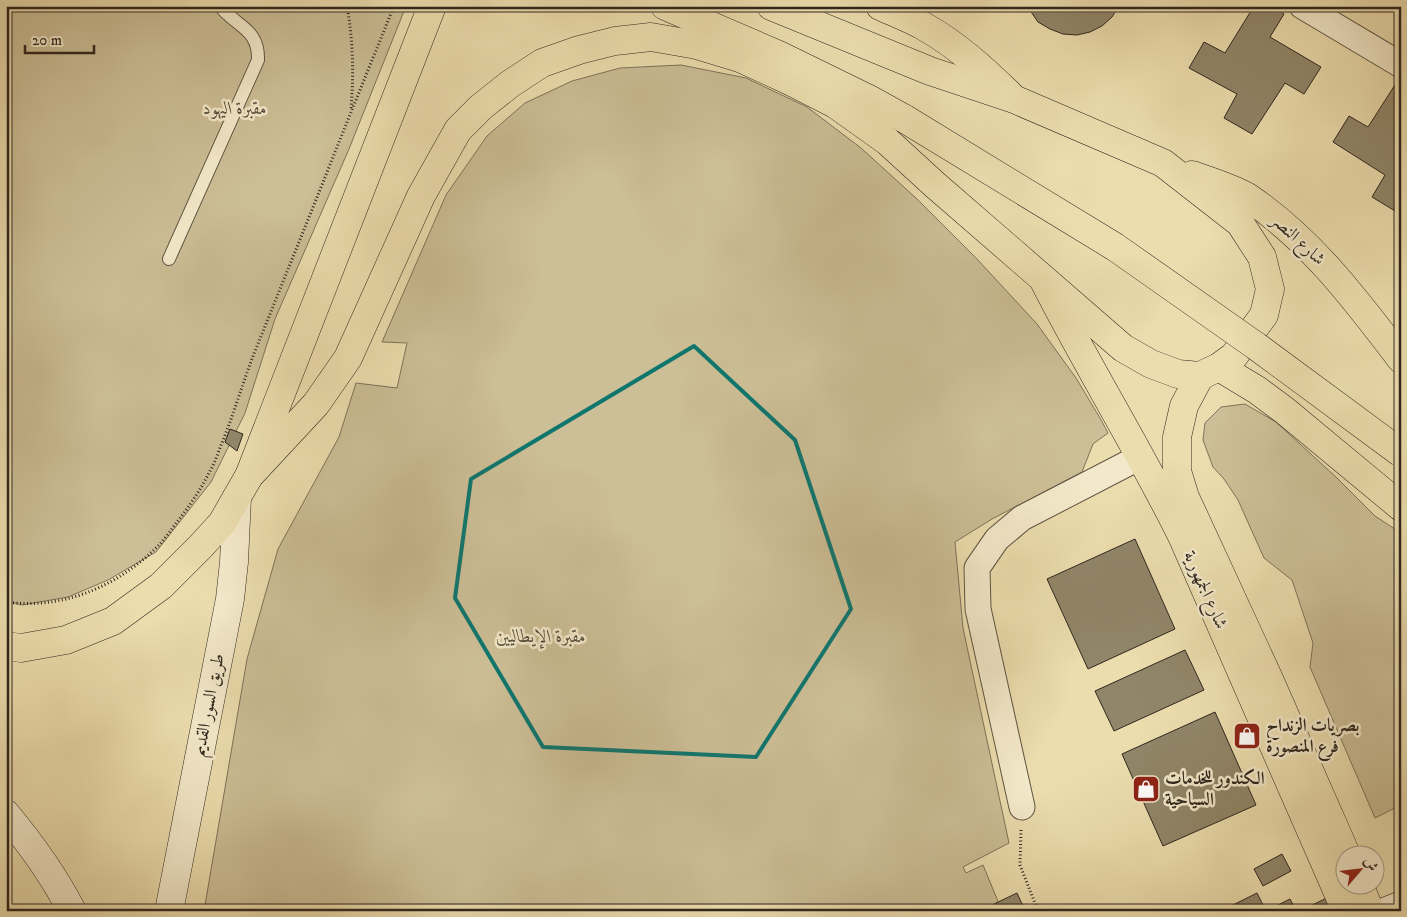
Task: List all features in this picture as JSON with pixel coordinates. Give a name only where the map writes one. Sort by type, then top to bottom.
[{"type":"main road","points":[[6,646],[21,648],[66,640],[113,621],[161,586],[202,546],[222,522],[243,486],[432,6]]},
{"type":"main road","points":[[665,6],[780,55],[905,119],[1115,247],[1256,346],[1401,453]]},
{"type":"main road","points":[[771,6],[930,72],[1014,99],[1163,163],[1240,223],[1262,257],[1270,289],[1264,315],[1234,356],[1210,372]]},
{"type":"main road","points":[[880,6],[925,27],[952,44],[978,65],[1014,99]]},
{"type":"main road","points":[[243,486],[316,404],[348,358],[421,196],[458,130],[481,107],[510,84],[542,64],[579,50],[615,41],[695,30],[720,30]]},
{"type":"main road","points":[[651,37],[697,45],[740,58],[835,104],[887,140],[934,184],[1123,348],[1151,364],[1178,374],[1210,372],[1257,390],[1284,410],[1401,507]]},
{"type":"main road","points":[[869,99],[934,184]]},
{"type":"main road","name":"شارع النصر","points":[[1163,163],[1247,197],[1291,230],[1327,267],[1362,308],[1401,359]]},
{"type":"main road","name":"شارع الجمهورية","points":[[1043,279],[1182,536],[1346,911]]},
{"type":"main road","name":"شارع الجمهورية","points":[[1210,372],[1184,406],[1177,437],[1177,471],[1185,497],[1269,679],[1342,844]]},
{"type":"main road","name":"طريق السور القديم","points":[[169,911],[230,599],[243,486]]},
{"type":"main road","points":[[6,814],[21,832],[60,888],[72,911]]},
{"type":"main road","points":[[1363,894],[1370,911]]},
{"type":"street","points":[[1302,6],[1401,65]]},
{"type":"street","points":[[1022,807],[978,609],[977,568],[997,539],[1022,518],[1140,457]]},
{"type":"street","points":[[1383,911],[1401,904]]},
{"type":"lane","points":[[170,259],[258,60],[258,51],[253,36],[225,13],[220,6]]},
{"type":"path","points":[[347,6],[352,47],[353,80],[351,112]]},
{"type":"path","points":[[6,602],[46,604],[94,591],[138,564],[159,546],[186,511],[211,470],[230,424],[254,352],[394,6]]},
{"type":"path","points":[[1022,807],[1020,865],[1038,911]]},
{"type":"highlighted area","points":[[694,346],[795,440],[851,609],[756,757],[543,747],[455,598],[471,479]]},
{"type":"green space","name":"مقبرة اليهود","points":[[6,6],[406,6],[349,149],[275,319],[245,413],[211,482],[156,552],[108,580],[68,597],[22,605],[6,601]]},
{"type":"green space","name":"مقبرة الإيطاليين","points":[[681,65],[746,78],[807,107],[861,148],[917,199],[977,259],[1037,324],[1076,378],[1108,433],[1093,444],[1082,472],[992,519],[955,542],[963,628],[1009,843],[963,867],[966,873],[983,865],[1002,911],[204,911],[247,659],[278,549],[339,437],[356,383],[397,388],[407,343],[382,342],[446,195],[487,136],[525,103],[572,81],[620,68]]},
{"type":"green space","points":[[1245,404],[1276,422],[1375,516],[1401,533],[1401,805],[1375,818],[1310,667],[1313,643],[1292,580],[1264,558],[1238,500],[1224,479],[1213,467],[1203,440],[1205,423],[1221,407]]},
{"type":"building","points":[[1027,6],[1119,6],[1112,17],[1102,26],[1090,32],[1077,35],[1063,34],[1050,29],[1038,22]]},
{"type":"building","points":[[1254,6],[1270,6],[1284,14],[1270,37],[1321,67],[1304,94],[1285,83],[1252,134],[1224,118],[1237,94],[1189,68],[1204,42],[1225,53]]},
{"type":"building","points":[[1400,77],[1401,201],[1395,211],[1372,197],[1385,175],[1333,142],[1349,116],[1368,127]]},
{"type":"building","points":[[230,429],[243,434],[237,451],[225,442]]},
{"type":"building","points":[[1135,539],[1175,629],[1088,669],[1047,579]]},
{"type":"building","points":[[1185,650],[1204,690],[1114,731],[1095,691]]},
{"type":"building","points":[[1215,712],[1256,805],[1163,846],[1122,754]]},
{"type":"building","points":[[1282,854],[1291,871],[1263,886],[1254,869]]},
{"type":"building","points":[[1017,893],[1023,906],[1012,911],[997,911],[994,904]]},
{"type":"building","points":[[1257,893],[1266,911],[1221,911]]},
{"type":"building","points":[[1333,895],[1340,911],[1300,911]]},
{"type":"building","points":[[1290,899],[1296,911],[1270,911],[1270,909]]},
{"type":"place","name":"بصريات الزنداح فرع المنصورة","points":[[1247,736]]},
{"type":"place","name":"الكندور للخدمات السياحية","points":[[1146,789]]}]
